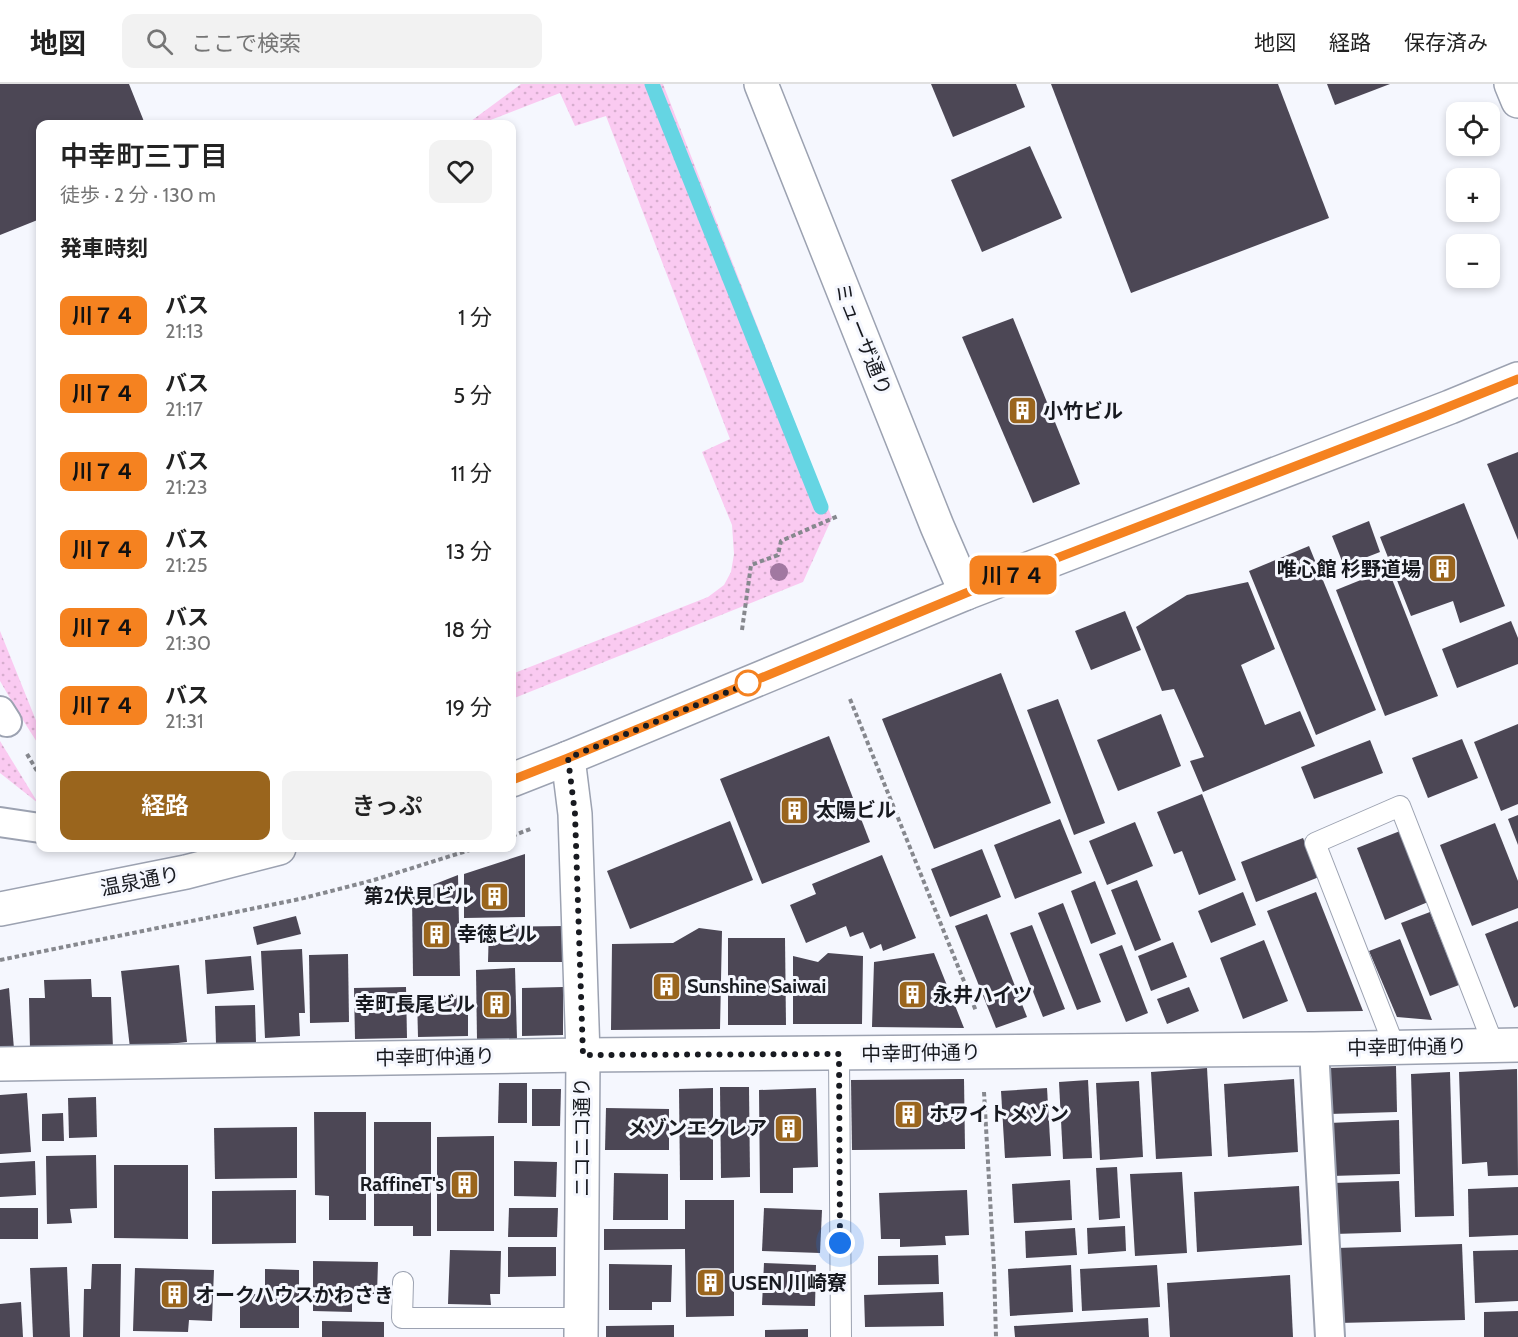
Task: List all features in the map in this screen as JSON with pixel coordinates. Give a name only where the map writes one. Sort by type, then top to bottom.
[{"type":"street","name":"ミューザ通り","points":[[761,84],[966,593]]},
{"type":"street","points":[[1511,84],[1518,101]]},
{"type":"street","points":[[516,778],[966,593],[1518,379]]},
{"type":"street","name":"ニコニコ通り","points":[[568,758],[575,814],[583,1055],[581,1328]]},
{"type":"street","points":[[0,822],[36,827]]},
{"type":"street","name":"温泉通り","points":[[0,909],[186,872],[264,852]]},
{"type":"street","name":"中幸町仲通り","points":[[0,1064],[583,1055],[1506,1046]]},
{"type":"street","points":[[1314,1049],[1330,1337]]},
{"type":"lane","points":[[1395,1048],[1315,843],[1400,806],[1506,1046]]},
{"type":"lane","points":[[839,1054],[841,1337]]},
{"type":"lane","points":[[403,1282],[402,1318],[581,1328]]},
{"type":"path","points":[[742,630],[751,566],[778,555],[781,541],[838,516]]},
{"type":"path","points":[[0,960],[300,899],[374,880],[463,852]]},
{"type":"shaded area","points":[[521,84],[663,84],[832,518],[803,582],[516,697],[516,672],[708,597],[724,585],[731,572],[734,554],[732,525],[702,452],[730,439],[606,116],[575,126],[560,93],[490,120],[472,120]]},
{"type":"shaded area","points":[[0,631],[36,721],[36,741],[21,717],[0,681]]},
{"type":"shaded area","points":[[0,741],[36,801],[0,773]]},
{"type":"building","points":[[0,84],[129,84],[143,120],[36,120],[36,221],[0,235]]},
{"type":"building","points":[[931,84],[1016,84],[1025,107],[953,137]]},
{"type":"building","points":[[1051,84],[1278,84],[1329,218],[1131,293]]},
{"type":"building","points":[[1327,84],[1390,84],[1335,105]]},
{"type":"building","points":[[1030,146],[1062,218],[982,252],[951,180]]},
{"type":"building","name":"小竹ビル","points":[[1013,318],[1080,484],[1033,503],[962,337]]},
{"type":"building","points":[[1518,452],[1518,540],[1487,464]]},
{"type":"building","name":"唯心館 杉野道場","points":[[1464,503],[1505,606],[1460,623],[1453,601],[1411,616],[1380,537]]},
{"type":"building","points":[[1369,521],[1380,552],[1344,566],[1332,536]]},
{"type":"building","points":[[1309,546],[1376,710],[1316,735],[1249,571]]},
{"type":"building","points":[[1388,569],[1438,696],[1385,716],[1336,590]]},
{"type":"building","points":[[1248,582],[1275,649],[1241,665],[1265,725],[1300,711],[1315,746],[1203,792],[1190,761],[1204,757],[1174,689],[1162,691],[1136,627],[1187,595]]},
{"type":"building","points":[[1125,611],[1141,650],[1091,670],[1075,631]]},
{"type":"building","points":[[1511,621],[1518,638],[1518,664],[1457,688],[1442,649]]},
{"type":"building","points":[[1001,673],[1051,803],[934,849],[882,719]]},
{"type":"building","points":[[1058,699],[1105,823],[1074,835],[1027,710]]},
{"type":"building","points":[[1161,714],[1181,766],[1118,791],[1097,740]]},
{"type":"building","points":[[1518,724],[1518,804],[1501,811],[1474,742]]},
{"type":"building","name":"太陽ビル","points":[[829,736],[870,842],[762,884],[720,779]]},
{"type":"building","points":[[1462,739],[1478,778],[1428,798],[1412,758]]},
{"type":"building","points":[[1370,740],[1383,773],[1314,799],[1301,767]]},
{"type":"building","points":[[1202,794],[1236,880],[1199,895],[1182,851],[1174,854],[1157,812]]},
{"type":"building","points":[[1518,815],[1518,845],[1508,819]]},
{"type":"building","points":[[1060,819],[1082,873],[1015,899],[994,845]]},
{"type":"building","points":[[730,821],[753,880],[630,929],[607,871]]},
{"type":"building","points":[[1135,822],[1153,866],[1107,885],[1089,841]]},
{"type":"building","points":[[1495,823],[1518,881],[1518,908],[1472,926],[1440,845]]},
{"type":"building","points":[[1400,831],[1428,902],[1385,920],[1357,848]]},
{"type":"building","points":[[1303,838],[1319,877],[1256,902],[1241,862]]},
{"type":"building","points":[[982,849],[1001,897],[950,917],[931,869]]},
{"type":"building","name":"第2伏見ビル","points":[[525,854],[525,917],[464,918],[464,874]]},
{"type":"building","points":[[882,855],[916,938],[883,951],[881,944],[870,949],[863,932],[850,937],[846,926],[806,943],[790,905],[816,894],[812,884]]},
{"type":"building","name":"幸徳ビル","points":[[458,875],[460,976],[413,976],[412,893]]},
{"type":"building","points":[[1137,880],[1161,940],[1135,951],[1111,890]]},
{"type":"building","points":[[1095,881],[1116,934],[1091,944],[1071,891]]},
{"type":"building","points":[[1243,892],[1256,925],[1211,943],[1198,911]]},
{"type":"building","points":[[1316,892],[1363,1011],[1307,1012],[1267,911]]},
{"type":"building","points":[[1063,903],[1101,1002],[1077,1010],[1038,913]]},
{"type":"building","points":[[1430,912],[1459,985],[1430,996],[1401,923]]},
{"type":"building","points":[[987,914],[1027,1017],[996,1028],[955,926]]},
{"type":"building","points":[[296,916],[301,934],[257,945],[253,927]]},
{"type":"building","points":[[1518,921],[1518,1006],[1514,1008],[1485,934]]},
{"type":"building","points":[[1032,925],[1065,1009],[1043,1017],[1010,933]]},
{"type":"building","points":[[563,926],[563,962],[488,962],[489,927]]},
{"type":"building","name":"Sunshine Saiwai","points":[[699,928],[722,931],[720,1029],[611,1030],[612,944],[673,943]]},
{"type":"building","points":[[728,938],[785,938],[786,1025],[728,1025]]},
{"type":"building","points":[[1400,939],[1432,1020],[1397,1017],[1369,951]]},
{"type":"building","points":[[1264,940],[1288,1001],[1243,1019],[1220,958]]},
{"type":"building","points":[[1173,942],[1187,977],[1151,991],[1138,956]]},
{"type":"building","points":[[1122,945],[1148,1013],[1126,1022],[1099,954]]},
{"type":"building","points":[[302,949],[305,1013],[299,1013],[300,1036],[265,1038],[261,951]]},
{"type":"building","points":[[828,953],[863,956],[862,1024],[793,1024],[793,956],[818,962]]},
{"type":"building","name":"永井ハイツ","points":[[934,953],[964,1028],[872,1027],[874,962]]},
{"type":"building","points":[[348,954],[349,1022],[310,1023],[309,955]]},
{"type":"building","points":[[251,956],[254,990],[207,994],[205,960]]},
{"type":"building","points":[[179,965],[187,1042],[130,1048],[121,971]]},
{"type":"building","name":"幸町長尾ビル","points":[[515,968],[517,1039],[477,1040],[476,970]]},
{"type":"building","points":[[91,979],[92,997],[111,997],[113,1048],[30,1049],[29,998],[45,998],[44,980]]},
{"type":"building","points":[[406,987],[407,1038],[355,1039],[354,988]]},
{"type":"building","points":[[563,987],[563,1035],[522,1036],[522,988]]},
{"type":"building","points":[[1189,987],[1199,1011],[1167,1024],[1157,999]]},
{"type":"building","points":[[9,988],[14,1049],[0,1049],[0,990]]},
{"type":"building","points":[[468,995],[468,1036],[418,1037],[417,996]]},
{"type":"building","points":[[255,1005],[256,1043],[216,1044],[215,1006]]},
{"type":"building","points":[[1396,1066],[1397,1112],[1329,1114],[1328,1068]]},
{"type":"building","points":[[1207,1068],[1212,1156],[1156,1159],[1151,1072]]},
{"type":"building","points":[[1517,1069],[1518,1175],[1488,1176],[1487,1162],[1462,1164],[1459,1072]]},
{"type":"building","points":[[1450,1072],[1454,1216],[1415,1217],[1411,1074]]},
{"type":"building","name":"ホワイトメゾン","points":[[964,1079],[965,1149],[852,1150],[851,1080]]},
{"type":"building","points":[[1294,1079],[1298,1152],[1228,1157],[1224,1084]]},
{"type":"building","points":[[1088,1080],[1092,1158],[1063,1159],[1059,1082]]},
{"type":"building","points":[[1139,1081],[1143,1157],[1100,1160],[1096,1083]]},
{"type":"building","points":[[499,1083],[527,1083],[527,1123],[498,1123]]},
{"type":"building","points":[[720,1087],[749,1087],[750,1177],[721,1178]]},
{"type":"building","points":[[713,1088],[713,1180],[680,1180],[679,1089]]},
{"type":"building","name":"メゾンエクレア","points":[[816,1088],[818,1167],[793,1168],[793,1193],[760,1193],[759,1090]]},
{"type":"building","points":[[1047,1088],[1051,1156],[1005,1158],[1001,1091]]},
{"type":"building","points":[[532,1089],[561,1089],[560,1126],[532,1126]]},
{"type":"building","points":[[27,1093],[31,1152],[0,1154],[0,1095]]},
{"type":"building","points":[[96,1097],[97,1137],[69,1138],[68,1098]]},
{"type":"building","points":[[606,1108],[669,1109],[669,1150],[605,1150]]},
{"type":"building","points":[[314,1112],[366,1112],[366,1220],[329,1220],[329,1196],[315,1195]]},
{"type":"building","points":[[63,1113],[64,1141],[42,1141],[42,1114]]},
{"type":"building","points":[[1399,1120],[1400,1174],[1331,1176],[1329,1123]]},
{"type":"building","points":[[374,1122],[431,1122],[431,1236],[413,1236],[413,1226],[374,1226]]},
{"type":"building","points":[[297,1127],[297,1178],[215,1179],[214,1128]]},
{"type":"building","name":"RaffineT's","points":[[494,1136],[494,1231],[437,1231],[437,1137]]},
{"type":"building","points":[[96,1155],[97,1208],[70,1209],[72,1223],[47,1224],[46,1156]]},
{"type":"building","points":[[35,1161],[36,1195],[0,1197],[0,1163]]},
{"type":"building","points":[[514,1161],[557,1162],[556,1197],[514,1196]]},
{"type":"building","points":[[114,1165],[188,1165],[188,1239],[114,1238]]},
{"type":"building","points":[[1117,1167],[1120,1218],[1099,1220],[1096,1168]]},
{"type":"building","points":[[1182,1172],[1187,1253],[1135,1256],[1130,1174]]},
{"type":"building","points":[[614,1173],[668,1174],[668,1220],[613,1220]]},
{"type":"building","points":[[1070,1180],[1072,1220],[1014,1223],[1012,1184]]},
{"type":"building","points":[[1399,1181],[1401,1232],[1334,1234],[1332,1183]]},
{"type":"building","points":[[1299,1186],[1302,1245],[1197,1252],[1194,1192]]},
{"type":"building","points":[[1518,1187],[1518,1235],[1469,1237],[1468,1189]]},
{"type":"building","points":[[296,1190],[296,1243],[212,1244],[212,1191]]},
{"type":"building","points":[[967,1190],[969,1235],[945,1236],[946,1245],[900,1247],[900,1239],[881,1239],[879,1193]]},
{"type":"building","name":"USEN 川崎寮","points":[[685,1200],[734,1200],[734,1316],[686,1317],[685,1249],[604,1250],[604,1229],[685,1229]]},
{"type":"building","points":[[0,1208],[38,1208],[38,1239],[0,1239]]},
{"type":"building","points":[[509,1208],[558,1208],[557,1237],[508,1237]]},
{"type":"building","points":[[764,1208],[822,1210],[820,1253],[762,1251]]},
{"type":"building","points":[[1125,1226],[1126,1251],[1088,1254],[1087,1228]]},
{"type":"building","points":[[1075,1228],[1077,1255],[1026,1258],[1025,1231]]},
{"type":"building","points":[[1462,1244],[1465,1320],[1338,1323],[1337,1248]]},
{"type":"building","points":[[508,1247],[556,1247],[556,1276],[508,1277]]},
{"type":"building","points":[[450,1250],[501,1251],[500,1294],[490,1294],[491,1305],[448,1304]]},
{"type":"building","points":[[1518,1250],[1518,1301],[1475,1303],[1473,1251]]},
{"type":"building","points":[[938,1255],[939,1284],[878,1285],[878,1256]]},
{"type":"building","points":[[313,1261],[378,1262],[377,1294],[352,1294],[352,1312],[313,1311]]},
{"type":"building","points":[[764,1263],[816,1265],[815,1306],[762,1305]]},
{"type":"building","points":[[92,1264],[121,1264],[120,1337],[83,1337],[84,1289],[91,1289]]},
{"type":"building","points":[[609,1264],[672,1265],[671,1302],[652,1302],[652,1310],[609,1310]]},
{"type":"building","points":[[1071,1265],[1073,1312],[1010,1316],[1008,1269]]},
{"type":"building","points":[[1157,1265],[1160,1307],[1082,1311],[1080,1269]]},
{"type":"building","points":[[67,1267],[70,1337],[33,1337],[30,1268]]},
{"type":"building","name":"オークハウスかわさき","points":[[135,1268],[214,1270],[212,1321],[189,1320],[188,1332],[133,1331]]},
{"type":"building","points":[[265,1269],[299,1270],[299,1328],[240,1328],[240,1294],[265,1294]]},
{"type":"building","points":[[1290,1275],[1293,1337],[1170,1337],[1167,1283]]},
{"type":"building","points":[[943,1292],[944,1326],[865,1327],[864,1295]]},
{"type":"building","points":[[21,1302],[23,1337],[0,1337],[0,1304]]},
{"type":"building","points":[[1518,1311],[1518,1337],[1484,1337],[1484,1312]]},
{"type":"building","points":[[1148,1318],[1149,1337],[1015,1337],[1014,1326]]},
{"type":"building","points":[[322,1321],[384,1322],[384,1337],[322,1337]]},
{"type":"building","points":[[674,1325],[674,1337],[606,1337],[606,1326]]},
{"type":"building","points":[[808,1329],[808,1337],[765,1337],[765,1330]]},
{"type":"waterway","points":[[652,84],[821,507]]},
{"type":"bus line","name":"川７４","points":[[516,778],[966,593],[1518,379]]},
{"type":"place","name":"小竹ビル","points":[[1022,411]]},
{"type":"place","name":"唯心館 杉野道場","points":[[1442,569]]},
{"type":"place","name":"太陽ビル","points":[[795,810]]},
{"type":"place","name":"第2伏見ビル","points":[[495,896]]},
{"type":"place","name":"幸徳ビル","points":[[436,934]]},
{"type":"place","name":"Sunshine Saiwai","points":[[666,986]]},
{"type":"place","name":"永井ハイツ","points":[[912,995]]},
{"type":"place","name":"幸町長尾ビル","points":[[496,1004]]},
{"type":"place","name":"ホワイトメゾン","points":[[908,1114]]},
{"type":"place","name":"メゾンエクレア","points":[[788,1128]]},
{"type":"place","name":"RaffineT's","points":[[465,1184]]},
{"type":"place","name":"USEN 川崎寮","points":[[710,1283]]},
{"type":"place","name":"オークハウスかわさき","points":[[174,1295]]},
{"type":"route","points":[[748,683],[757,680],[568,758],[575,814],[583,1055],[839,1054],[840,1243]]}]
